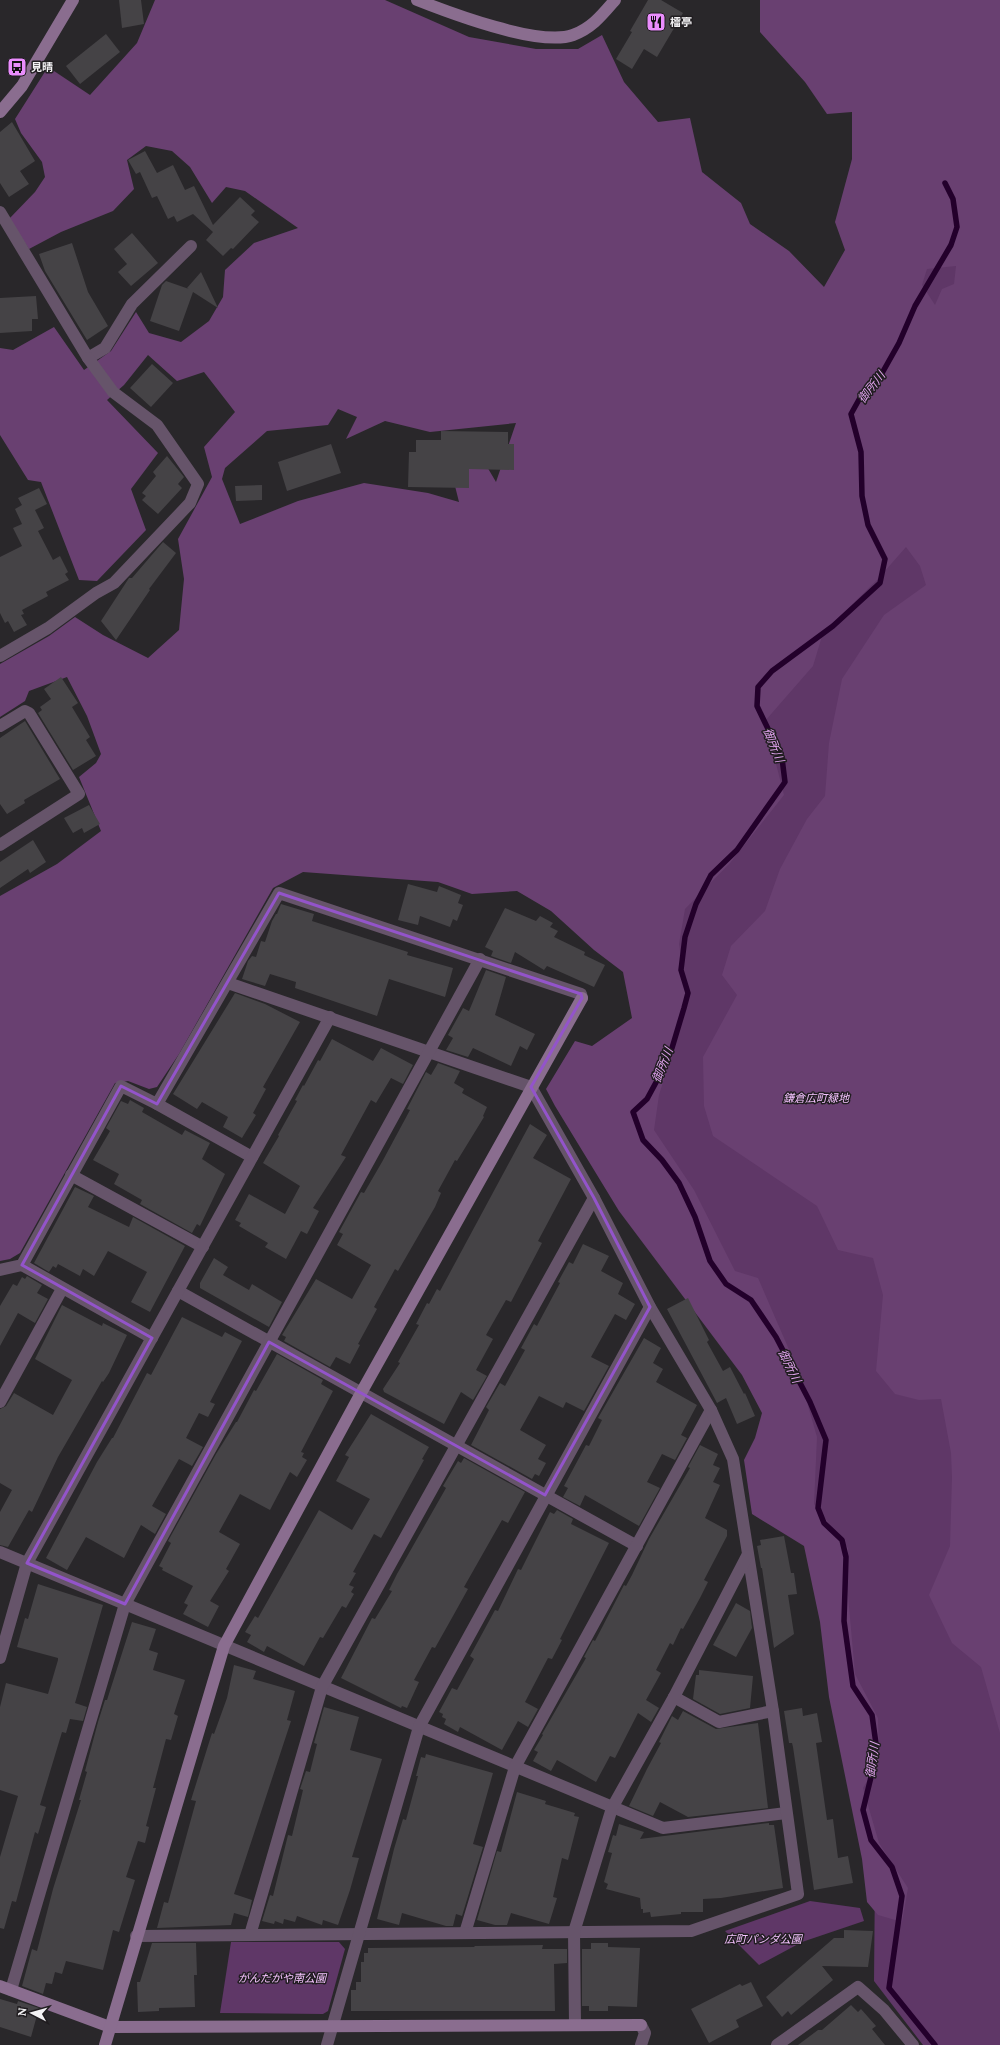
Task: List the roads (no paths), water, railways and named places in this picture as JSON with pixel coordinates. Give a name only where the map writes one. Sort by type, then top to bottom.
[{"type":"street","points":[[0,112],[22,86],[73,0]]},
{"type":"street","points":[[417,0],[449,13],[499,28],[545,37],[572,36],[594,24],[614,0]]},
{"type":"street","points":[[0,212],[88,358],[113,392],[157,425],[198,484],[190,503],[114,583],[96,593],[48,628],[0,656]]},
{"type":"street","points":[[88,358],[106,348],[132,304],[191,246]]},
{"type":"street","points":[[0,726],[25,710],[29,712],[79,794],[0,845]]},
{"type":"street","points":[[105,2045],[136,1936],[224,1646],[361,1393],[582,998],[581,994],[279,892],[157,1104]]},
{"type":"street","points":[[480,959],[125,1604],[6,1988],[110,2027],[641,2025],[645,2033],[641,2045]]},
{"type":"street","points":[[136,1936],[691,1931],[798,1894],[773,1711],[747,1556],[742,1508],[733,1459],[710,1410],[650,1307],[594,1198],[531,1087],[228,983]]},
{"type":"street","points":[[0,1658],[27,1563],[330,1017]]},
{"type":"street","points":[[22,1265],[121,1086],[157,1104],[252,1157]]},
{"type":"street","points":[[71,1175],[203,1247]]},
{"type":"street","points":[[250,1935],[322,1687],[594,1198]]},
{"type":"street","points":[[0,1270],[22,1265],[62,1289],[152,1338]]},
{"type":"street","points":[[0,1402],[62,1289]]},
{"type":"street","points":[[178,1291],[637,1546]]},
{"type":"street","points":[[327,2045],[419,1727],[545,1495],[650,1307]]},
{"type":"street","points":[[465,1933],[514,1767],[637,1546],[710,1410]]},
{"type":"street","points":[[0,1552],[663,1828],[786,1814]]},
{"type":"street","points":[[575,2025],[574,1932],[612,1808],[674,1697],[747,1556]]},
{"type":"street","points":[[674,1697],[719,1722],[773,1711]]},
{"type":"street","points":[[777,2045],[858,1987],[884,2010],[913,2045]]},
{"type":"waterway","name":"御所川","points":[[935,2045],[889,1988],[902,1896],[892,1867],[871,1840],[863,1810],[871,1777],[876,1744],[872,1715],[853,1686],[844,1621],[846,1557],[842,1540],[824,1523],[818,1508],[826,1440],[810,1402],[776,1337],[751,1300],[726,1284],[710,1261],[695,1217],[679,1183],[662,1160],[643,1140],[633,1112],[647,1099],[672,1048],[688,993],[681,970],[685,937],[696,904],[711,875],[737,850],[785,782],[782,758],[757,706],[758,687],[772,671],[833,626],[880,583],[885,559],[868,525],[862,496],[861,452],[851,414],[861,396],[881,375],[899,343],[915,306],[951,245],[957,227],[953,199],[945,183]]},
{"type":"place","name":"檑亭","points":[[656,22]]},
{"type":"place","name":"見晴","points":[[17,67]]},
{"type":"park label","name":"鎌倉広町緑地","points":[[816,1098]]},
{"type":"park label","name":"広町パンダ公園","points":[[763,1939]]},
{"type":"park label","name":"がんだがや南公園","points":[[282,1978]]}]
